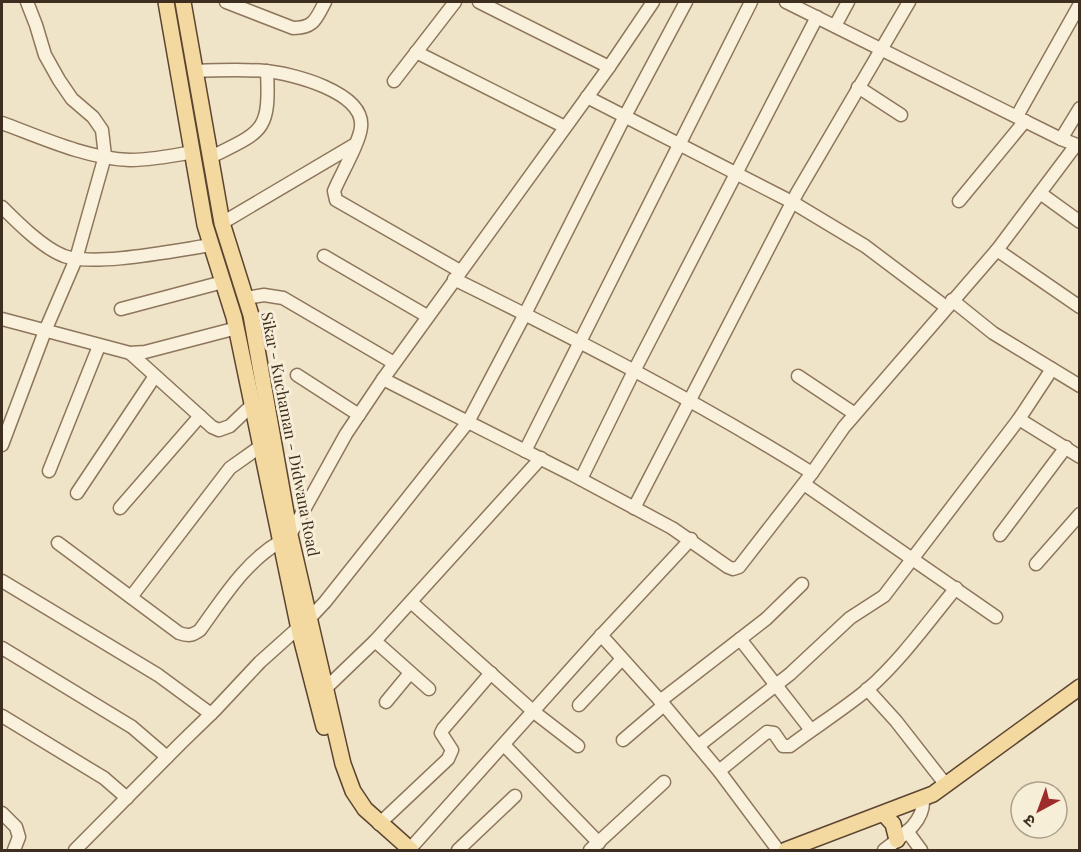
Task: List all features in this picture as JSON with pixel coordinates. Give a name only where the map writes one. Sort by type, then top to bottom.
[{"type":"main road","name":"Sikar - Kuchaman - Didwana Road","points":[[166,2],[205,225],[237,328],[261,446],[285,538],[334,763],[359,816],[378,836],[406,850]]},
{"type":"main road","name":"Sikar - Kuchaman - Didwana Road","points":[[183,2],[222,223],[251,315],[285,538]]},
{"type":"main road","name":"Sikar - Kuchaman - Didwana Road","points":[[304,623],[325,689],[343,764],[353,791],[365,809],[406,850]]},
{"type":"main road","points":[[786,850],[923,799],[946,785],[1080,687]]},
{"type":"main road","points":[[884,814],[902,836]]},
{"type":"street","points":[[2,445],[45,331],[76,259],[105,156],[102,130],[93,117],[72,99],[58,80],[45,56],[27,2]]},
{"type":"street","points":[[226,2],[292,28],[303,28],[311,24],[325,2]]},
{"type":"street","points":[[393,81],[455,2]]},
{"type":"street","points":[[479,2],[609,67]]},
{"type":"street","points":[[75,850],[260,662],[326,602],[468,422],[686,2]]},
{"type":"street","points":[[525,451],[751,2]]},
{"type":"street","points":[[383,379],[581,479],[691,539],[728,567],[733,569],[739,567],[855,414],[997,250],[1078,145],[786,2]]},
{"type":"street","points":[[835,26],[848,2]]},
{"type":"street","points":[[634,508],[792,202],[909,2]]},
{"type":"street","points":[[58,543],[179,633],[187,636],[200,630],[253,561],[265,550],[285,538],[383,379],[609,67],[647,3]]},
{"type":"street","points":[[959,201],[1021,118],[1080,4]]},
{"type":"street","points":[[581,479],[634,371],[817,17]]},
{"type":"street","points":[[416,52],[565,127]]},
{"type":"street","points":[[195,71],[267,71],[299,78],[339,93],[352,103],[360,116],[362,128],[334,191],[336,200],[457,275],[525,314],[691,401],[812,473]]},
{"type":"street","points":[[211,157],[248,139],[265,119],[269,104],[267,71]]},
{"type":"street","points":[[858,87],[901,115]]},
{"type":"street","points":[[587,97],[624,118],[792,202],[866,246],[993,333],[1080,386]]},
{"type":"street","points":[[1062,139],[1080,108]]},
{"type":"street","points":[[2,123],[68,147],[127,160],[193,152]]},
{"type":"street","points":[[222,223],[354,146]]},
{"type":"street","points":[[1040,193],[1080,222]]},
{"type":"street","points":[[2,207],[41,241],[61,255],[76,259],[132,256],[212,245]]},
{"type":"street","points":[[997,250],[1080,307]]},
{"type":"street","points":[[324,256],[427,316]]},
{"type":"street","points":[[121,309],[223,282]]},
{"type":"street","points":[[245,298],[264,295],[283,298],[394,363]]},
{"type":"street","points":[[2,319],[130,353],[145,352],[237,328]]},
{"type":"street","points":[[49,471],[99,346]]},
{"type":"street","points":[[130,353],[212,427],[224,430],[253,404]]},
{"type":"street","points":[[698,746],[776,685],[849,618],[884,596],[1019,419],[1052,369]]},
{"type":"street","points":[[297,375],[359,416]]},
{"type":"street","points":[[77,493],[155,376]]},
{"type":"street","points":[[798,376],[855,414]]},
{"type":"street","points":[[120,508],[200,416]]},
{"type":"street","points":[[1019,419],[1080,457]]},
{"type":"street","points":[[130,597],[230,468],[261,446]]},
{"type":"street","points":[[1000,535],[1066,447]]},
{"type":"street","points":[[325,689],[375,641],[541,458]]},
{"type":"street","points":[[804,484],[996,617]]},
{"type":"street","points":[[1036,564],[1080,514]]},
{"type":"street","points":[[406,850],[691,539]]},
{"type":"street","points":[[2,581],[158,675],[211,714]]},
{"type":"street","points":[[623,740],[662,703],[782,606],[802,584]]},
{"type":"street","points":[[719,771],[767,732],[774,733],[787,748],[867,689],[910,644],[956,588]]},
{"type":"street","points":[[411,602],[534,712],[578,746]]},
{"type":"street","points":[[601,635],[719,771],[778,850]]},
{"type":"street","points":[[741,639],[811,730]]},
{"type":"street","points":[[375,641],[429,689]]},
{"type":"street","points":[[2,648],[132,727],[167,757]]},
{"type":"street","points":[[579,705],[622,659]]},
{"type":"street","points":[[386,702],[410,673]]},
{"type":"street","points":[[379,824],[448,759],[452,750],[442,737],[443,729],[491,674]]},
{"type":"street","points":[[867,689],[896,721],[946,785]]},
{"type":"street","points":[[2,716],[104,778],[127,798]]},
{"type":"street","points":[[504,745],[595,847],[663,782]]},
{"type":"street","points":[[458,850],[515,796]]},
{"type":"street","points":[[884,850],[902,836],[921,814],[924,808],[923,799]]},
{"type":"street","points":[[2,813],[16,827],[19,837],[14,850]]},
{"type":"street","points":[[902,836],[921,850]]}]
